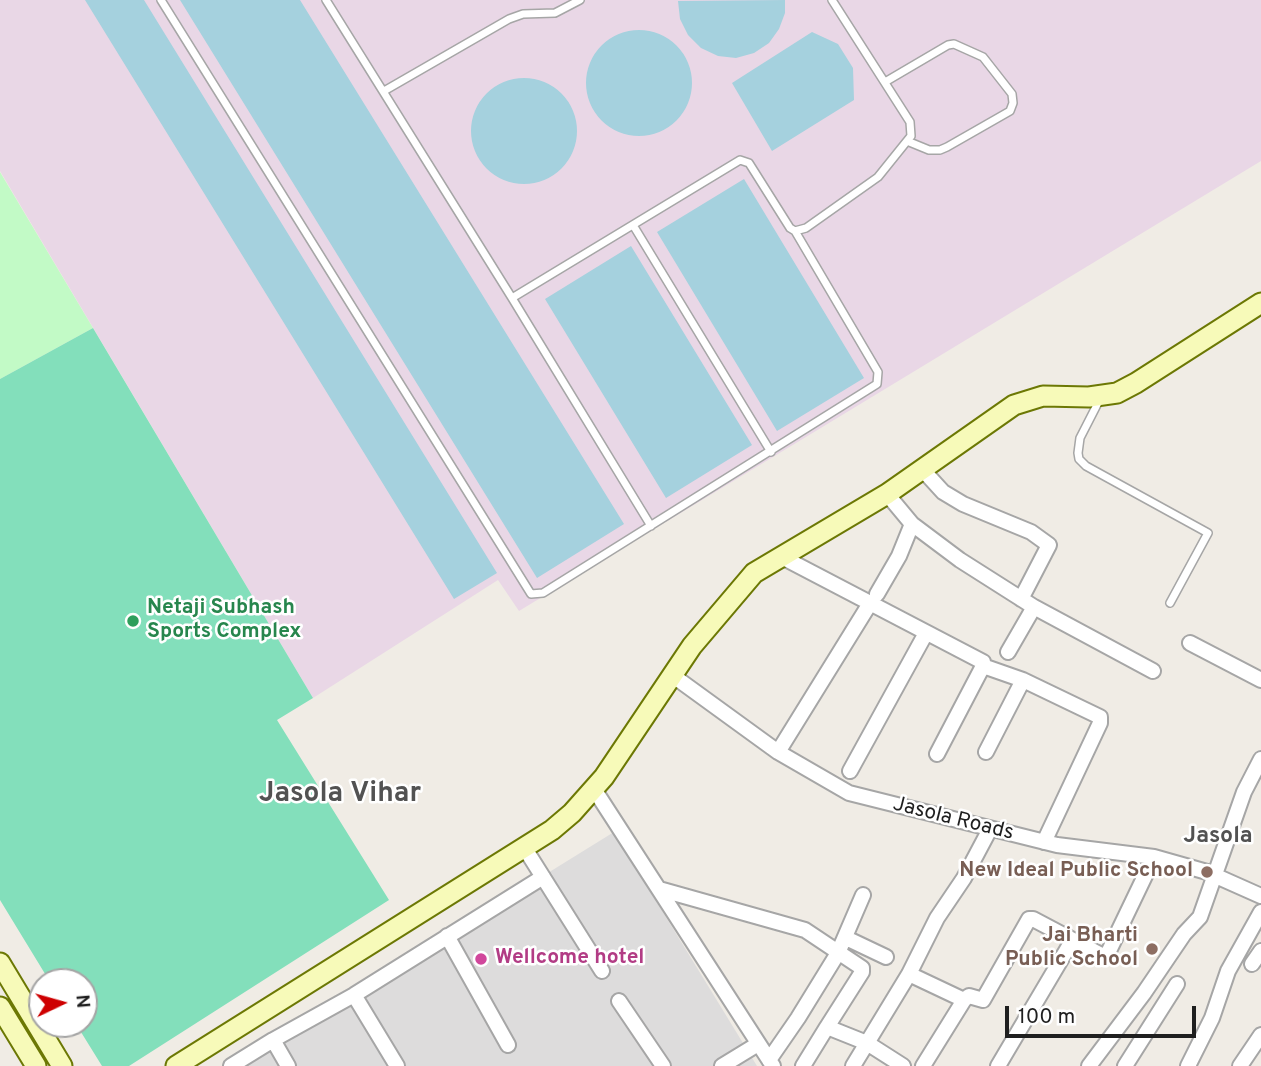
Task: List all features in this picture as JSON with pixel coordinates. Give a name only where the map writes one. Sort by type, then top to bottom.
[{"type":"street","points":[[176,1066],[524,848],[572,813],[594,789],[692,646],[754,573],[887,494],[1021,402],[1043,396],[1102,396],[1117,393],[1261,303]]},
{"type":"street","points":[[922,469],[943,492],[963,505],[1031,532],[1049,545],[1021,598]]},
{"type":"street","points":[[887,494],[912,524],[960,560],[1034,607],[1153,671]]},
{"type":"street","points":[[778,752],[899,556],[912,524]]},
{"type":"street","points":[[780,556],[873,599],[926,633],[980,659],[984,666],[1023,680],[1100,717],[1100,723],[1044,842]]},
{"type":"street","points":[[1008,652],[1034,607]]},
{"type":"street","points":[[850,771],[926,633]]},
{"type":"street","points":[[1189,643],[1261,680]]},
{"type":"street","points":[[937,754],[984,666]]},
{"type":"street","name":"Jasola Roads","points":[[672,676],[778,752],[849,793],[1044,842],[1154,857],[1215,875],[1261,896]]},
{"type":"street","points":[[986,752],[1023,680]]},
{"type":"street","points":[[1089,1066],[1199,917],[1244,792],[1261,759]]},
{"type":"street","points":[[594,789],[771,1063],[838,953],[863,895]]},
{"type":"street","points":[[853,1066],[909,974],[932,928],[964,878],[990,829]]},
{"type":"street","points":[[524,848],[602,971]]},
{"type":"street","points":[[923,1066],[964,1000],[969,996],[983,1000],[1029,919],[1103,956],[1107,955],[1154,857]]},
{"type":"street","points":[[231,1066],[354,995],[543,877]]},
{"type":"street","points":[[659,890],[805,930],[863,970],[803,1066]]},
{"type":"street","points":[[1188,1066],[1212,1018],[1228,971],[1261,912]]},
{"type":"street","points":[[447,936],[509,1045]]},
{"type":"street","points":[[846,938],[886,957]]},
{"type":"street","points":[[998,1066],[1072,941]]},
{"type":"street","points":[[1252,964],[1261,951]]},
{"type":"street","points":[[0,963],[62,1066]]},
{"type":"street","points":[[909,974],[964,1000]]},
{"type":"street","points":[[1125,1066],[1177,984]]},
{"type":"street","points":[[354,995],[397,1066]]},
{"type":"street","points":[[619,1001],[663,1066]]},
{"type":"street","points":[[0,1007],[36,1066]]},
{"type":"street","points":[[827,1027],[867,1043],[903,1066]]},
{"type":"street","points":[[1240,1066],[1261,1035]]},
{"type":"street","points":[[273,1040],[288,1066]]},
{"type":"street","points":[[722,1066],[758,1044]]},
{"type":"lane","points":[[161,0],[531,594],[543,593],[771,452],[873,388],[879,377],[795,231],[790,228],[745,160],[735,162],[512,298]]},
{"type":"lane","points":[[326,0],[651,526]]},
{"type":"lane","points":[[384,91],[509,19],[523,14],[555,13],[580,0]]},
{"type":"lane","points":[[795,231],[806,228],[869,185],[911,136],[910,122],[832,0]]},
{"type":"lane","points":[[885,82],[954,44],[983,57],[1012,94],[1010,111],[947,147],[929,150],[907,141]]},
{"type":"lane","points":[[633,225],[771,452]]},
{"type":"lane","points":[[1102,396],[1080,438],[1079,459],[1086,466],[1208,533],[1170,603]]},
{"type":"shaded area","points":[[0,0],[1261,0],[1261,161],[519,611],[498,580],[313,698],[0,171]]},
{"type":"shaded area","points":[[614,832],[757,1066],[236,1066]]},
{"type":"green space","points":[[0,172],[93,328],[0,379]]},
{"type":"green space","name":"Netaji Subhash Sports Complex","points":[[93,328],[313,698],[277,720],[389,900],[129,1066],[102,1066],[85,1038],[98,1038],[98,968],[41,968],[0,900],[0,379]]},
{"type":"water","points":[[85,0],[144,0],[497,573],[454,599]]},
{"type":"water","points":[[180,0],[300,0],[624,524],[537,578]]},
{"type":"water","points":[[785,0],[785,13],[779,29],[769,43],[754,53],[736,58],[718,56],[701,48],[688,35],[680,19],[678,1]]},
{"type":"water","points":[[639,30],[659,34],[677,45],[688,63],[692,83],[688,103],[677,121],[659,132],[639,136],[619,132],[601,121],[590,103],[586,83],[590,63],[601,45],[619,34]]},
{"type":"water","points":[[812,32],[838,44],[853,68],[854,100],[772,151],[732,83]]},
{"type":"water","points":[[524,78],[544,82],[562,93],[573,111],[577,131],[573,151],[562,169],[544,180],[524,184],[504,180],[486,169],[475,151],[471,131],[475,111],[486,93],[504,82]]},
{"type":"water","points":[[744,179],[864,378],[777,431],[657,232]]},
{"type":"water","points":[[631,246],[752,445],[666,498],[545,299]]},
{"type":"place","name":"Netaji Subhash Sports Complex","points":[[133,621]]},
{"type":"place","name":"New Ideal Public School","points":[[1207,872]]},
{"type":"place","name":"Jai Bharti Public School","points":[[1152,949]]},
{"type":"place","name":"Wellcome hotel","points":[[481,959]]},
{"type":"district","name":"Jasola Vihar","points":[[340,795]]},
{"type":"district","name":"Jasola","points":[[1218,837]]}]
